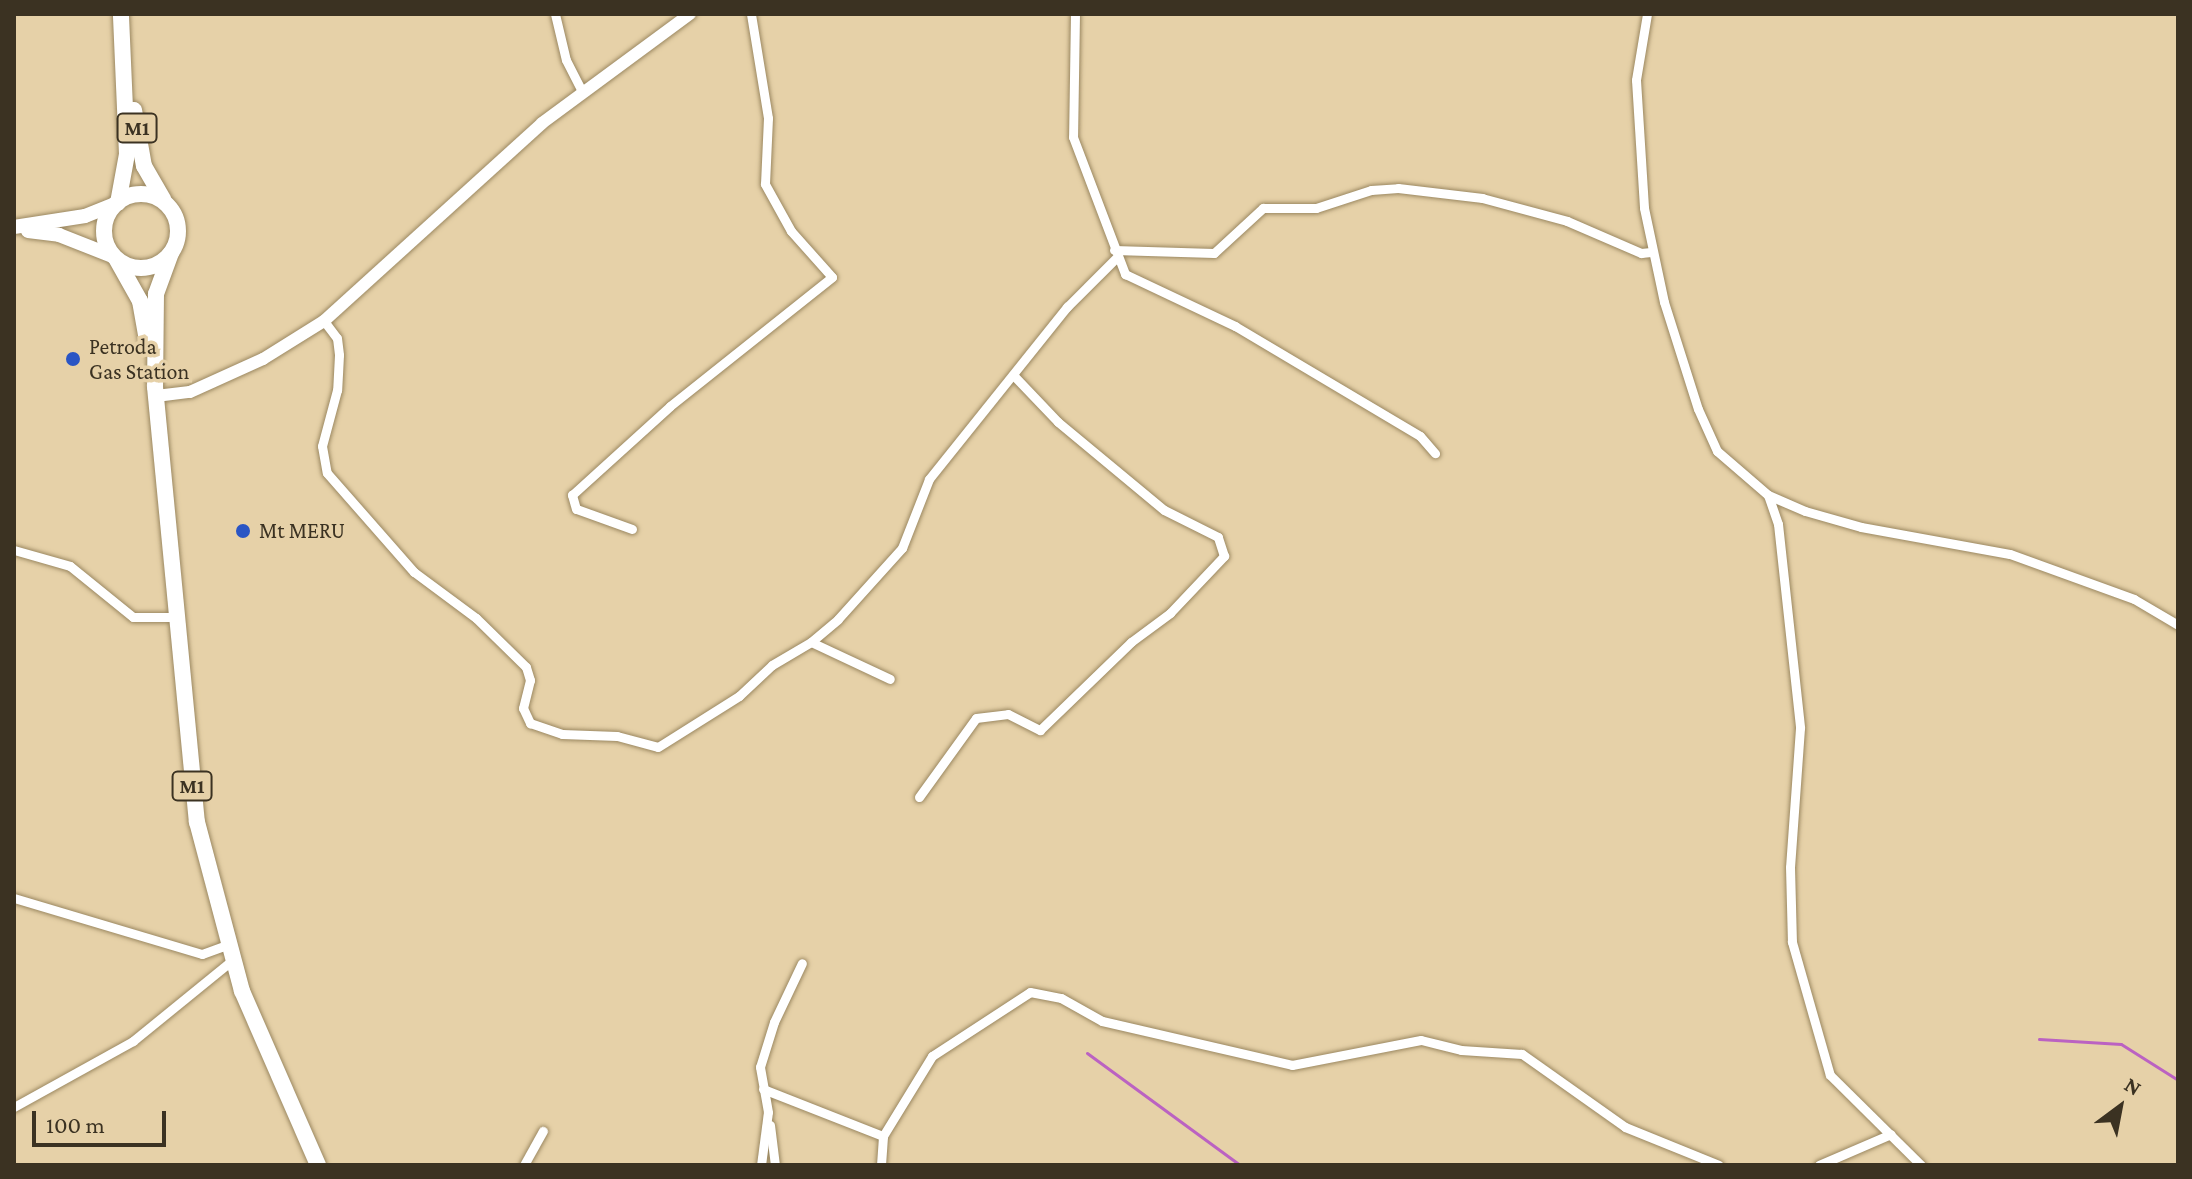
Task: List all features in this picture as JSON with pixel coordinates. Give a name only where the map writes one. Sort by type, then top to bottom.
[{"type":"highway","name":"M1","points":[[121,14],[126,163],[118,203],[105,233],[140,301],[156,392],[195,811],[229,953],[281,1088],[318,1165]]},
{"type":"highway","name":"M1","points":[[123,42],[144,166],[169,207],[178,230],[156,294],[156,392]]},
{"type":"highway","points":[[118,203],[144,195],[169,207]]},
{"type":"highway","points":[[115,257],[144,268],[171,253]]},
{"type":"main road","points":[[14,228],[85,216],[118,203]]},
{"type":"main road","points":[[14,228],[59,235],[115,257]]},
{"type":"street","points":[[555,14],[566,60],[582,92]]},
{"type":"street","points":[[156,392],[203,386],[263,359],[324,321],[582,92],[690,14]]},
{"type":"street","points":[[632,529],[576,509],[572,495],[670,406],[832,277],[791,231],[765,184],[768,118],[751,14]]},
{"type":"street","points":[[1075,14],[1073,137],[1115,254],[1135,280],[1235,326],[1420,436],[1435,453]]},
{"type":"street","points":[[1647,14],[1636,80],[1651,252],[1706,432],[1730,465],[1768,495],[1861,527],[2010,554],[2134,599],[2178,625]]},
{"type":"street","points":[[324,321],[337,338],[339,355],[337,390],[322,446],[327,473],[414,572],[476,618],[526,667],[530,680],[523,708],[535,727],[665,745],[739,696],[779,660],[811,642],[902,548],[929,479],[1067,307],[1115,254],[1214,253],[1263,208],[1316,208],[1371,190],[1398,188],[1482,198],[1567,221],[1641,253],[1651,252]]},
{"type":"street","points":[[919,797],[976,718],[1008,714],[1040,730],[1131,642],[1170,613],[1224,556],[1218,537],[1164,510],[1058,422],[1014,376]]},
{"type":"street","points":[[1768,495],[1778,524],[1800,728],[1790,867],[1792,942],[1830,1075],[1921,1165]]},
{"type":"street","points":[[14,550],[63,562],[133,617],[176,617]]},
{"type":"street","points":[[811,642],[890,679]]},
{"type":"street","points":[[14,898],[202,954],[229,953]]},
{"type":"street","points":[[14,1107],[133,1041],[229,953]]},
{"type":"street","points":[[775,1165],[760,1067],[774,1022],[802,963]]},
{"type":"street","points":[[881,1165],[883,1136],[932,1056],[1030,992],[1061,998],[1102,1021],[1292,1065],[1421,1040],[1530,1057],[1625,1127],[1719,1165]]},
{"type":"street","points":[[763,1089],[883,1136]]},
{"type":"street","points":[[761,1165],[768,1112]]},
{"type":"street","points":[[524,1165],[543,1131]]},
{"type":"street","points":[[1819,1165],[1891,1134]]},
{"type":"waterway","points":[[2039,1039],[2121,1044],[2178,1080]]},
{"type":"waterway","points":[[1087,1053],[1240,1165]]},
{"type":"place","name":"Petroda Gas Station","points":[[73,359]]},
{"type":"place","name":"Mt MERU","points":[[243,531]]}]
